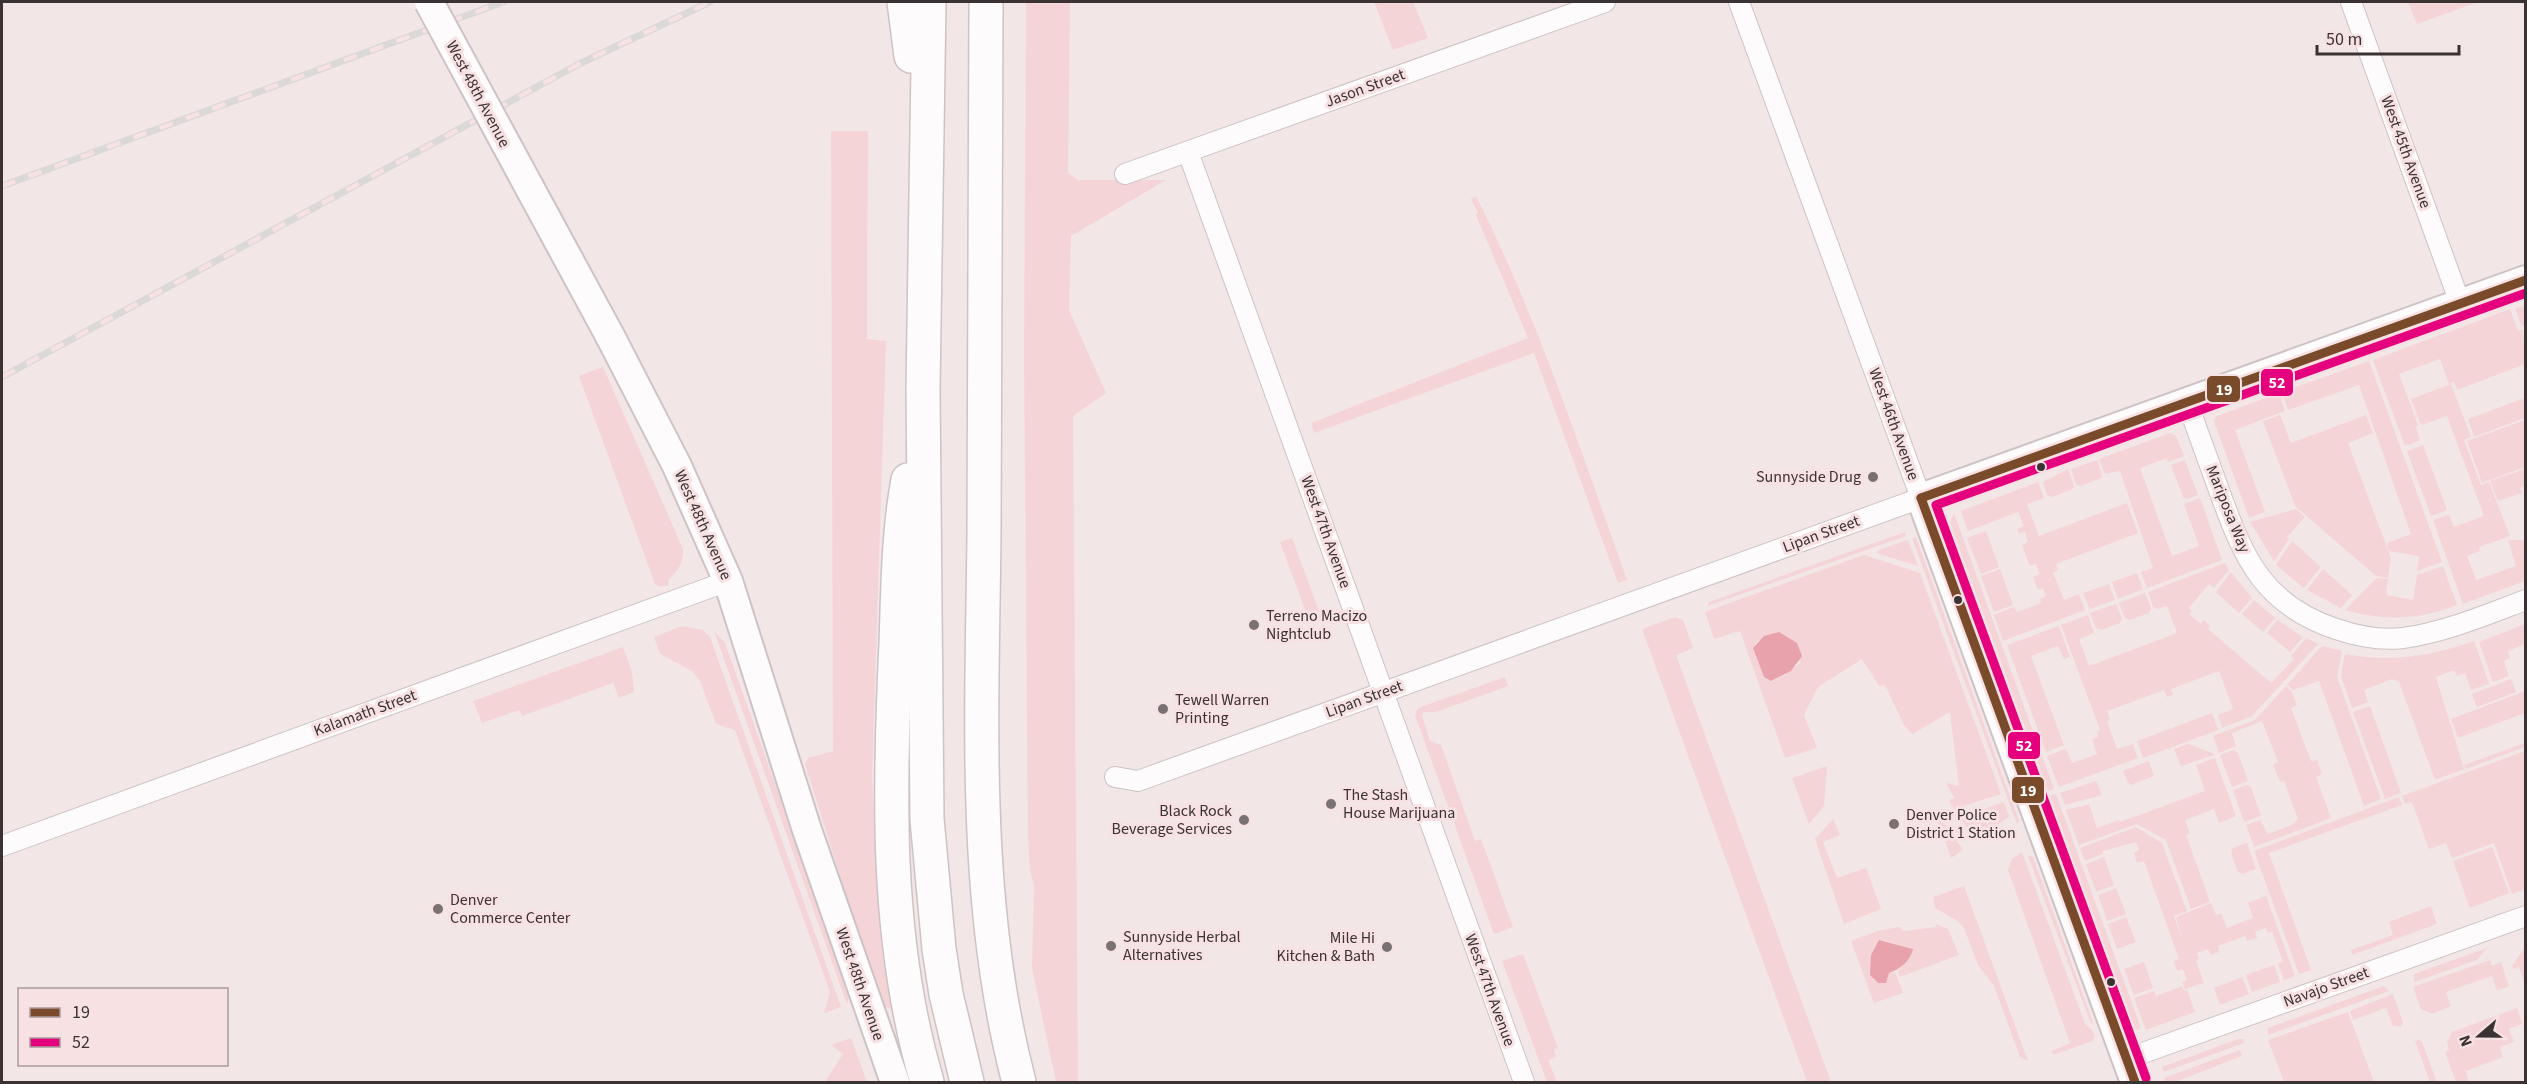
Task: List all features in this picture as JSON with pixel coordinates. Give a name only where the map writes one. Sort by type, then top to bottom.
[{"type":"highway","points":[[904,2],[925,155]]},
{"type":"highway","points":[[928,2],[923,389],[928,843],[946,994],[966,1083]]},
{"type":"highway","points":[[986,2],[987,301],[982,767],[988,903],[998,981],[1020,1083]]},
{"type":"highway","points":[[923,389],[902,511],[894,670],[892,839],[902,967],[927,1083]]},
{"type":"street","name":"West 48th Avenue","points":[[429,2],[610,336],[682,475],[728,581],[744,626],[792,787],[895,1083]]},
{"type":"street","name":"Jason Street","points":[[1125,174],[1605,2]]},
{"type":"street","name":"West 46th Avenue","points":[[1739,2],[2131,1071]]},
{"type":"street","name":"West 45th Avenue","points":[[2351,2],[2460,303]]},
{"type":"street","name":"West 47th Avenue","points":[[1188,152],[1524,1083]]},
{"type":"street","name":"Lipan Street","points":[[1115,777],[1138,780],[2526,280]]},
{"type":"street","name":"Mariposa Way","points":[[2187,402],[2239,545],[2257,575],[2281,601],[2316,622],[2361,637],[2400,639],[2438,632],[2526,600]]},
{"type":"street","name":"Kalamath Street","points":[[2,846],[728,581]]},
{"type":"street","name":"Navajo Street","points":[[2131,1071],[2526,916]]},
{"type":"shaded area","points":[[1026,2],[1070,2],[1068,173],[1078,180],[1166,180],[1071,236],[1069,310],[1106,393],[1073,416],[1078,1082],[1056,1082],[1032,968],[1034,884],[1030,871],[1028,838],[1024,358]]},
{"type":"shaded area","points":[[1374,2],[1413,2],[1428,38],[1393,50]]},
{"type":"shaded area","points":[[2408,2],[2478,2],[2417,24]]},
{"type":"shaded area","points":[[831,131],[868,131],[867,339],[886,341],[872,778],[882,950],[892,1010],[880,1004],[805,764],[808,758],[833,751]]},
{"type":"shaded area","points":[[1476,196],[1539,338],[1627,580],[1618,583],[1534,353],[1314,433],[1311,423],[1528,338],[1476,215],[1478,213],[1471,199]]},
{"type":"shaded area","points":[[2525,305],[2525,325],[2522,327],[2515,309]]},
{"type":"shaded area","points":[[2510,309],[2518,331],[2523,329],[2525,364],[2457,390],[2454,382],[2449,384],[2440,359],[2399,374],[2418,425],[2416,427],[2420,440],[2405,446],[2373,360]]},
{"type":"shaded area","points":[[2369,361],[2442,562],[2417,571],[2419,556],[2389,551],[2387,543],[2411,534],[2359,385],[2288,410],[2282,392]]},
{"type":"shaded area","points":[[603,367],[683,549],[681,562],[668,580],[669,585],[660,587],[655,584],[579,376]]},
{"type":"shaded area","points":[[2451,384],[2471,437],[2464,440],[2481,485],[2489,482],[2510,536],[2479,547],[2480,551],[2467,556],[2476,580],[2516,566],[2508,540],[2525,540],[2525,581],[2463,604],[2433,520],[2449,515],[2454,527],[2484,516],[2447,416],[2421,425],[2411,399]]},
{"type":"shaded area","points":[[2279,393],[2285,411],[2235,430],[2265,512],[2249,518],[2214,421],[2217,416]]},
{"type":"shaded area","points":[[2525,398],[2525,418],[2474,437],[2468,419]]},
{"type":"shaded area","points":[[2280,415],[2291,443],[2366,415],[2373,433],[2348,443],[2391,558],[2388,578],[2376,576],[2295,506],[2263,421]]},
{"type":"shaded area","points":[[2525,420],[2525,467],[2482,483],[2467,441]]},
{"type":"shaded area","points":[[2170,433],[2176,436],[2184,456],[2168,462],[2167,458],[2140,468],[2172,556],[2199,546],[2184,504],[2200,498],[2222,560],[2147,588],[2141,572],[2153,568],[2120,471],[2105,474],[2099,459]]},
{"type":"shaded area","points":[[2423,445],[2447,510],[2431,516],[2407,451]]},
{"type":"shaded area","points":[[2097,460],[2101,478],[2081,486],[2076,485],[2071,469]]},
{"type":"shaded area","points":[[2185,460],[2198,495],[2187,499],[2183,497],[2171,465]]},
{"type":"shaded area","points":[[2068,469],[2074,486],[2072,489],[2052,497],[2047,495],[2043,482]]},
{"type":"shaded area","points":[[2525,469],[2525,486],[2520,488],[2522,493],[2498,501],[2490,481]]},
{"type":"shaded area","points":[[2038,482],[2044,498],[2027,504],[2039,536],[2127,503],[2138,533],[2056,564],[2058,570],[2053,573],[2064,600],[2079,594],[2085,610],[2003,641],[1994,615],[2014,607],[2017,612],[2041,603],[2040,599],[2046,596],[2043,588],[2038,590],[2033,577],[2040,574],[2036,564],[2030,566],[2022,545],[2028,542],[2025,532],[2019,533],[2017,529],[2024,526],[2018,512],[1968,531],[1961,511]]},
{"type":"shaded area","points":[[2296,509],[2305,517],[2287,537],[2289,539],[2274,561],[2250,522]]},
{"type":"shaded area","points":[[1954,513],[2054,789],[2048,791],[1950,523]]},
{"type":"shaded area","points":[[1986,531],[1999,567],[1981,574],[1967,538]]},
{"type":"shaded area","points":[[1905,532],[1906,536],[1707,606],[1709,602]]},
{"type":"shaded area","points":[[1916,537],[2019,821],[2017,824],[1912,538]]},
{"type":"shaded area","points":[[1292,538],[1319,611],[1307,615],[1280,542]]},
{"type":"shaded area","points":[[1908,540],[1918,566],[1877,553],[1879,550]]},
{"type":"shaded area","points":[[2292,541],[2321,567],[2304,588],[2276,565]]},
{"type":"shaded area","points":[[1864,555],[1920,573],[2001,794],[1954,809],[1949,801],[1954,798],[1946,783],[1959,786],[1950,712],[1912,734],[1904,725],[1885,685],[1879,686],[1862,659],[1818,687],[1804,715],[1817,748],[1785,758],[1740,631],[1714,639],[1705,612]],"holes":[[[1758,640],[1801,662],[1785,675],[1771,681],[1764,677],[1753,648]]]},
{"type":"shaded area","points":[[2225,563],[2229,570],[2214,588],[2209,584],[2189,608],[2192,611],[2189,614],[2201,624],[2204,620],[2210,626],[2208,629],[2271,683],[2294,659],[2291,656],[2306,638],[2318,644],[2252,716],[2222,728],[2218,715],[2233,709],[2219,671],[2171,689],[2173,695],[2167,697],[2164,690],[2107,711],[2110,720],[2107,721],[2117,749],[2133,744],[2138,758],[2059,787],[2047,756],[2066,749],[2072,763],[2097,754],[2092,739],[2098,737],[2097,732],[2100,730],[2061,625],[2088,615],[2094,633],[2079,639],[2089,666],[2177,633],[2167,606],[2157,609],[2153,607],[2148,592]]},
{"type":"shaded area","points":[[2443,566],[2457,605],[2429,614],[2401,617],[2374,616],[2345,610],[2377,578],[2388,579],[2386,595],[2413,600],[2417,575]]},
{"type":"shaded area","points":[[2000,569],[2013,605],[1994,612],[1981,576]]},
{"type":"shaded area","points":[[2323,569],[2352,595],[2341,608],[2307,590]]},
{"type":"shaded area","points":[[2231,572],[2252,598],[2239,613],[2216,592]]},
{"type":"shaded area","points":[[2137,573],[2143,589],[2118,599],[2112,582]]},
{"type":"shaded area","points":[[2109,584],[2115,600],[2090,609],[2083,593]]},
{"type":"shaded area","points":[[2145,593],[2151,608],[2149,613],[2130,620],[2125,618],[2119,603]]},
{"type":"shaded area","points":[[2254,600],[2275,618],[2263,632],[2242,614]]},
{"type":"shaded area","points":[[2116,604],[2122,618],[2120,623],[2101,630],[2096,628],[2090,613]]},
{"type":"shaded area","points":[[1675,617],[1683,620],[1693,648],[1676,655],[1831,1082],[1807,1082],[1642,629]]},
{"type":"shaded area","points":[[2277,620],[2303,637],[2290,652],[2267,633]]},
{"type":"shaded area","points":[[2525,624],[2525,644],[2508,651],[2510,658],[2504,661],[2509,676],[2493,682],[2479,642]]},
{"type":"shaded area","points":[[682,626],[703,630],[710,637],[841,1007],[824,1013],[830,992],[735,730],[716,724],[700,681],[692,671],[660,654],[654,637]]},
{"type":"shaded area","points":[[2059,626],[2070,657],[2064,659],[2058,646],[2031,656],[2064,745],[2046,752],[2007,645]]},
{"type":"shaded area","points":[[714,631],[725,643],[850,994],[847,1004]]},
{"type":"shaded area","points":[[1779,632],[1797,643],[1802,656],[1791,671],[1771,681],[1764,677],[1753,648],[1764,636]]},
{"type":"shaded area","points":[[2474,641],[2489,684],[2471,690],[2465,673],[2457,676],[2454,670],[2436,677],[2464,769],[2435,780],[2399,682],[2392,679],[2364,690],[2368,702],[2352,708],[2341,676],[2345,654],[2395,658],[2442,651]]},
{"type":"shaded area","points":[[2322,646],[2342,651],[2337,677],[2381,799],[2364,806],[2319,681],[2293,690],[2287,685]]},
{"type":"shaded area","points":[[623,647],[632,672],[634,692],[619,698],[613,683],[522,716],[519,710],[482,723],[473,701]]},
{"type":"shaded area","points":[[1505,677],[1508,686],[1436,712],[1424,712],[1422,715],[1430,741],[1441,745],[1475,841],[1481,839],[1513,927],[1494,934],[1415,715],[1418,708]]},
{"type":"shaded area","points":[[2511,679],[2516,692],[2477,707],[2472,694]]},
{"type":"shaded area","points":[[2286,686],[2292,692],[2297,705],[2291,708],[2311,761],[2317,760],[2322,774],[2316,777],[2331,818],[2254,847],[2246,825],[2260,820],[2268,834],[2292,825],[2298,819],[2284,781],[2280,782],[2273,765],[2278,762],[2262,721],[2232,733],[2236,746],[2219,753],[2213,736],[2255,720]]},
{"type":"shaded area","points":[[2525,691],[2525,713],[2458,738],[2451,719]]},
{"type":"shaded area","points":[[2370,706],[2401,793],[2385,799],[2353,712]]},
{"type":"shaded area","points":[[2212,713],[2218,730],[2143,758],[2137,741]]},
{"type":"shaded area","points":[[2525,743],[2525,747],[2466,769],[2464,765]]},
{"type":"shaded area","points":[[2188,744],[2214,755],[2181,766],[2174,749]]},
{"type":"shaded area","points":[[2234,750],[2238,753],[2248,781],[2232,787],[2220,755]]},
{"type":"shaded area","points":[[2525,751],[2525,889],[2512,894],[2494,843],[2452,858],[2446,843],[2429,849],[2412,802],[2405,804],[2402,796]]},
{"type":"shaded area","points":[[2215,758],[2236,816],[2219,823],[2214,809],[2185,820],[2190,833],[2186,835],[2210,902],[2191,909],[2166,840],[2137,824],[2079,845],[2066,810],[2089,804],[2097,828],[2119,820],[2120,822],[2205,791],[2196,765]]},
{"type":"shaded area","points":[[2149,761],[2154,776],[2131,785],[2128,783],[2123,771]]},
{"type":"shaded area","points":[[1827,766],[1824,806],[1809,824],[1792,778]]},
{"type":"shaded area","points":[[2096,781],[2102,795],[2065,805],[2060,793]]},
{"type":"shaded area","points":[[2247,785],[2251,787],[2261,816],[2244,822],[2233,790]]},
{"type":"shaded area","points":[[2056,794],[2141,1028],[2137,1030],[2133,1026],[2049,796]]},
{"type":"shaded area","points":[[2399,797],[2402,805],[2269,853],[2311,970],[2299,974],[2254,851]]},
{"type":"shaded area","points":[[2004,802],[2009,817],[1975,840],[1960,817]]},
{"type":"shaded area","points":[[1833,819],[1840,835],[1823,842],[1837,878],[1866,868],[1881,909],[1844,924],[1815,839]]},
{"type":"shaded area","points":[[1942,820],[1963,850],[1951,858],[1938,822]]},
{"type":"shaded area","points":[[2136,827],[2162,843],[2187,911],[2174,916],[2183,940],[2176,917],[2211,903],[2216,915],[2221,913],[2227,928],[2253,918],[2248,903],[2266,896],[2295,976],[2284,980],[2278,964],[2283,961],[2272,932],[2268,933],[2266,928],[2255,932],[2257,938],[2247,941],[2245,936],[2218,946],[2219,952],[2211,955],[2208,949],[2197,953],[2199,959],[2196,961],[2204,983],[2185,989],[2182,982],[2187,980],[2183,969],[2177,971],[2174,961],[2179,959],[2144,861],[2137,863],[2134,853],[2139,850],[2136,842],[2103,851],[2103,854],[2085,861],[2080,848]]},
{"type":"shaded area","points":[[2247,843],[2256,869],[2242,874],[2238,872],[2231,853],[2233,848]]},
{"type":"shaded area","points":[[2492,847],[2509,893],[2470,908],[2453,861]]},
{"type":"shaded area","points":[[2022,852],[2085,1024],[2095,1036],[2093,1041],[2053,1055],[2052,1051],[2070,1043],[2008,870],[2012,859]]},
{"type":"shaded area","points":[[2028,856],[2033,857],[2094,1025],[2090,1021]]},
{"type":"shaded area","points":[[2104,857],[2114,885],[2096,892],[2086,864]]},
{"type":"shaded area","points":[[1964,886],[2028,1061],[2020,1057],[1994,986],[1978,965],[1964,928],[1958,921],[1935,908],[1933,897]]},
{"type":"shaded area","points":[[2116,888],[2126,914],[2107,921],[2098,895]]},
{"type":"shaded area","points":[[2431,906],[2437,924],[2352,955],[2351,950],[2393,935],[2389,922]]},
{"type":"shaded area","points":[[2126,917],[2136,942],[2117,949],[2108,924]]},
{"type":"shaded area","points":[[1936,924],[1948,929],[1959,955],[1900,977],[1898,971],[1910,958],[1913,949],[1882,940],[1873,979],[1878,983],[1886,983],[1889,973],[1895,972],[1903,993],[1874,1003],[1851,941],[1877,931],[1899,927],[1904,931],[1936,927]]},
{"type":"shaded area","points":[[1879,940],[1913,949],[1910,958],[1904,964],[1889,973],[1886,983],[1878,983],[1870,975],[1871,955]]},
{"type":"shaded area","points":[[2525,947],[2526,981],[2524,982],[2519,967],[2513,969],[2512,966]]},
{"type":"shaded area","points":[[2487,948],[2477,960],[2414,982],[2414,974]]},
{"type":"shaded area","points":[[1523,954],[1558,1048],[1554,1049],[1556,1057],[1548,1060],[1557,1082],[1547,1082],[1502,961]]},
{"type":"shaded area","points":[[2490,960],[2492,966],[2501,962],[2509,986],[2497,991],[2492,976],[2446,992],[2451,1006],[2432,1014],[2421,1009],[2413,987]]},
{"type":"shaded area","points":[[2144,962],[2153,988],[2134,995],[2124,969]]},
{"type":"shaded area","points":[[2274,965],[2280,982],[2252,992],[2246,975]]},
{"type":"shaded area","points":[[2242,977],[2249,994],[2220,1005],[2214,988]]},
{"type":"shaded area","points":[[2182,986],[2184,991],[2187,990],[2195,1012],[2146,1030],[2134,998],[2154,991],[2156,996]]},
{"type":"shaded area","points":[[2384,986],[2389,991],[2268,1035],[2268,1028]]},
{"type":"shaded area","points":[[2393,994],[2403,1022],[2401,1027],[2393,1026],[2386,1008],[2353,1020],[2350,1011]]},
{"type":"shaded area","points":[[2517,1008],[2522,1024],[2509,1029],[2514,1042],[2500,1047],[2503,1057],[2466,1071],[2469,1082],[2456,1082],[2445,1052],[2449,1050],[2447,1042],[2452,1032]]},
{"type":"shaded area","points":[[2348,1012],[2374,1082],[2284,1082],[2268,1040]]},
{"type":"shaded area","points":[[851,1038],[867,1082],[825,1082],[843,1054],[831,1045]]},
{"type":"shaded area","points":[[2243,1039],[2244,1043],[2164,1072],[2162,1067]]},
{"type":"shaded area","points":[[2415,1041],[2422,1042],[2437,1082],[2430,1082]]},
{"type":"shaded area","points":[[2240,1050],[2242,1056],[2175,1082],[2166,1082],[2164,1078]]},
{"type":"railway","points":[[2,186],[503,2]]},
{"type":"railway","points":[[2,377],[581,63],[710,2]]},
{"type":"transit line","name":"19","points":[[1921,498],[2526,280]]},
{"type":"transit line","name":"52","points":[[2146,1078],[1936,505],[2526,293]]},
{"type":"transit line","name":"19","points":[[1921,498],[2135,1082]]},
{"type":"place","name":"Sunnyside Drug","points":[[1873,477]]},
{"type":"place","name":"Terreno Macizo Nightclub","points":[[1254,625]]},
{"type":"place","name":"Tewell Warren Printing","points":[[1163,709]]},
{"type":"place","name":"The Stash House Marijuana","points":[[1331,804]]},
{"type":"place","name":"Black Rock Beverage Services","points":[[1244,820]]},
{"type":"place","name":"Denver Police District 1 Station","points":[[1894,824]]},
{"type":"place","name":"Denver Commerce Center","points":[[438,909]]},
{"type":"place","name":"Sunnyside Herbal Alternatives","points":[[1111,946]]},
{"type":"place","name":"Mile Hi Kitchen & Bath","points":[[1387,947]]}]
